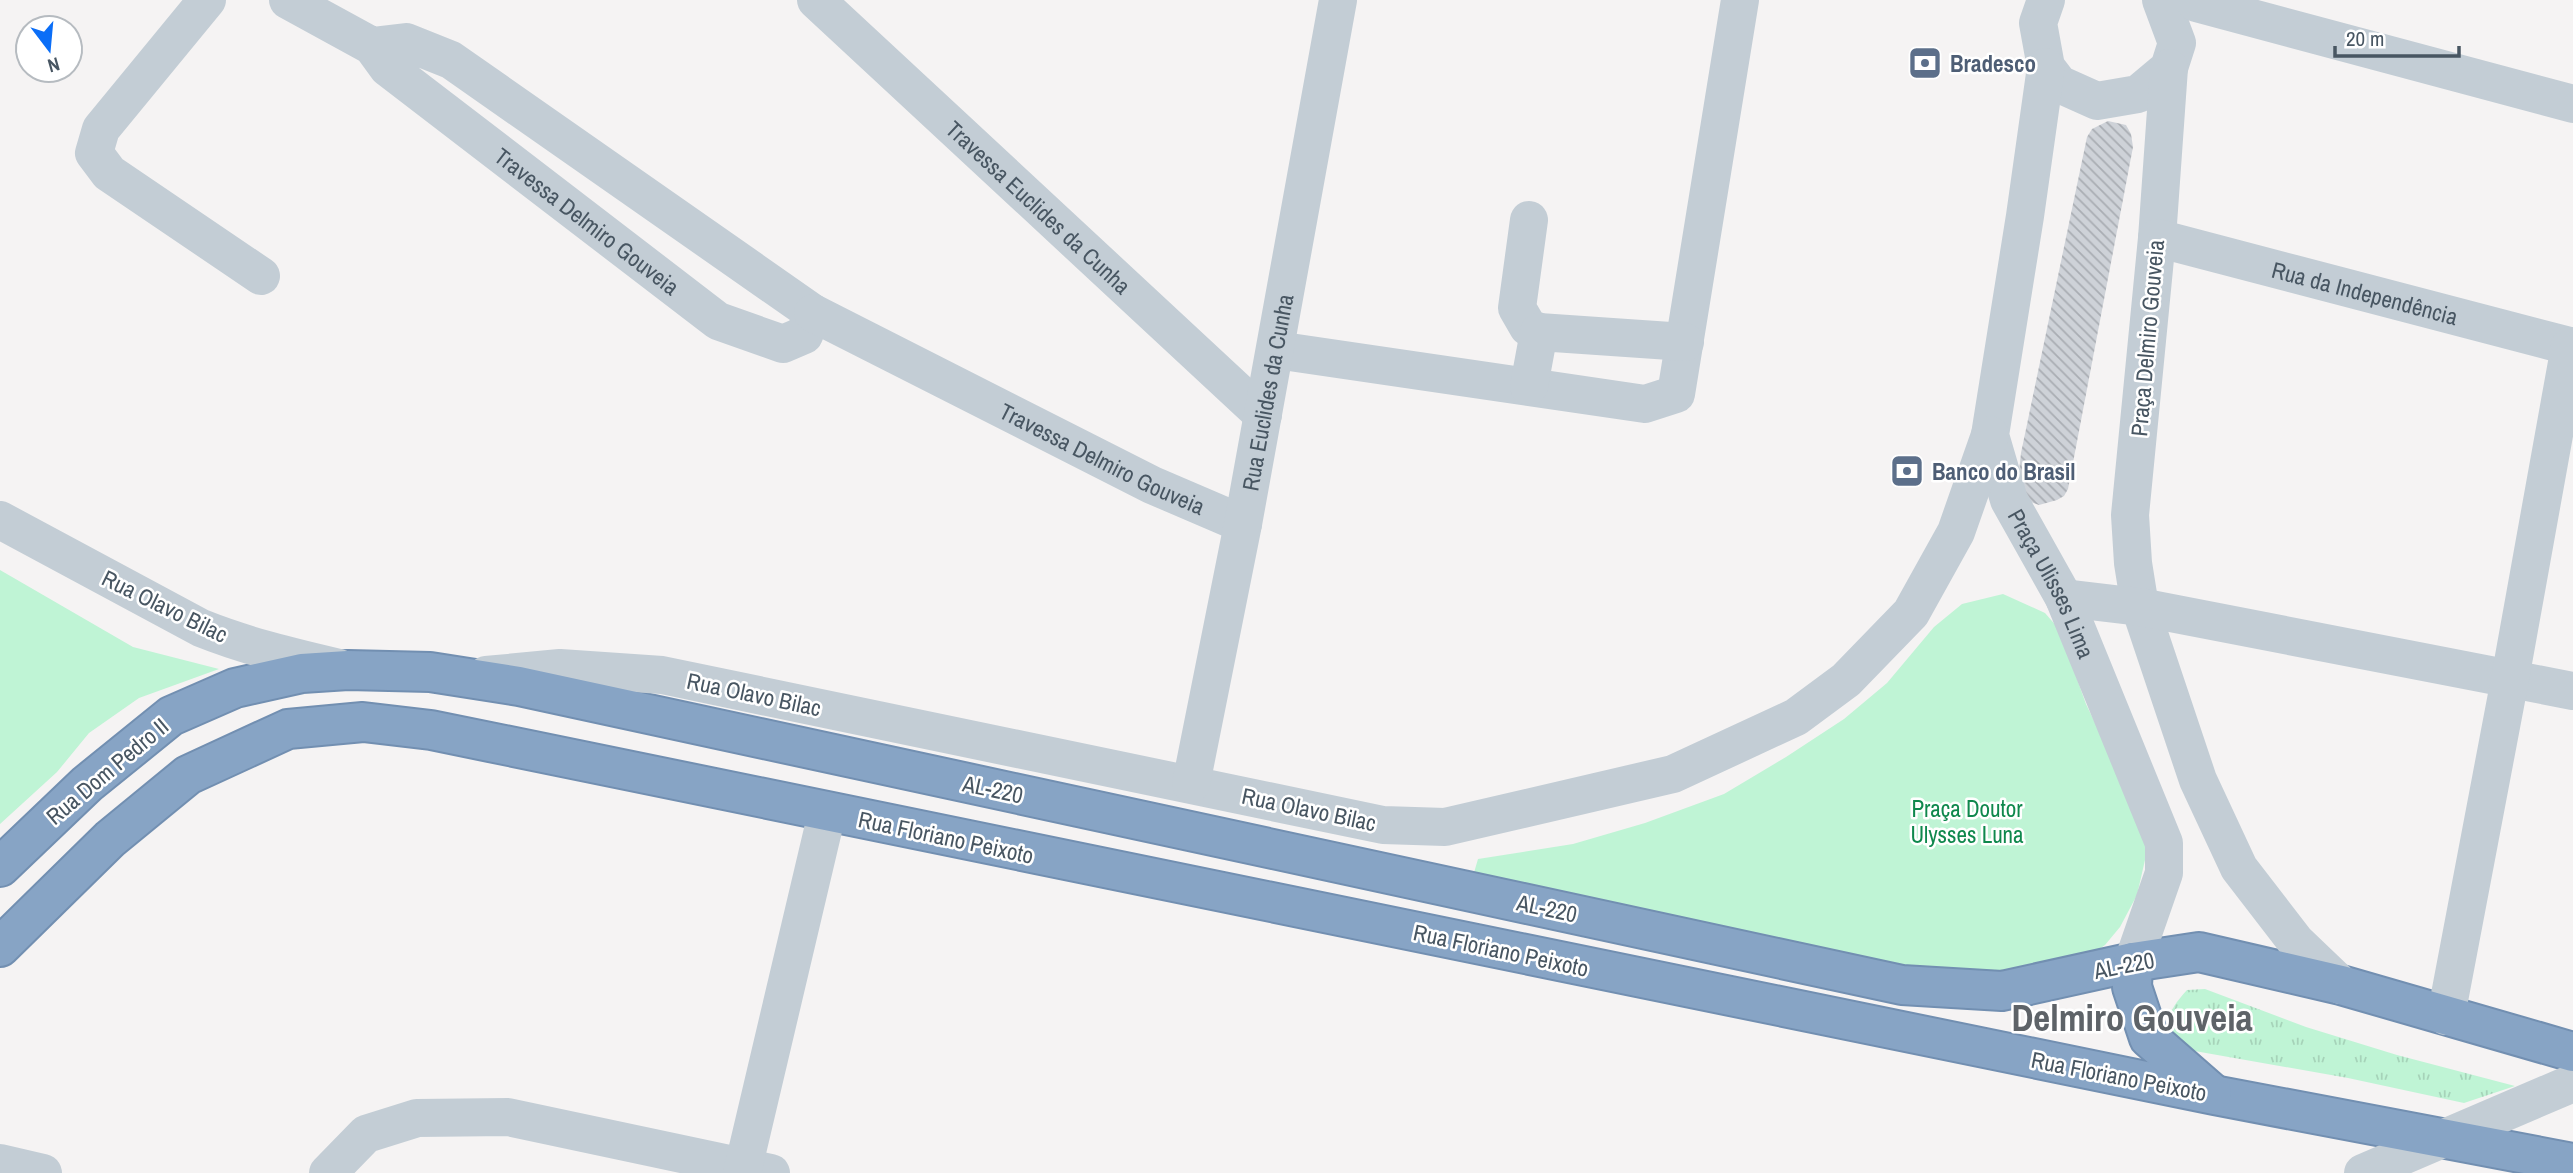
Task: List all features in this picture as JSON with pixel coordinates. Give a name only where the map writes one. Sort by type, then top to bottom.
[{"type":"highway","name":"Rua Olavo Bilac","points":[[348,670],[430,672],[519,687]]},
{"type":"highway","name":"Rua Dom Pedro II","points":[[0,867],[87,784],[171,716],[235,688],[302,673],[348,670]]},
{"type":"highway","name":"AL-220","points":[[519,687],[1902,985],[2002,991],[2133,962],[2199,951],[2341,985],[2573,1052]]},
{"type":"highway","name":"Rua Floriano Peixoto","points":[[0,947],[110,839],[188,775],[288,729],[363,722],[431,730],[2214,1095],[2573,1163]]},
{"type":"highway","points":[[2133,962],[2132,987],[2149,1038],[2214,1095]]},
{"type":"street","points":[[207,0],[101,129],[94,153],[109,173],[261,276]]},
{"type":"street","name":"Travessa Delmiro Gouveia","points":[[288,0],[372,46],[388,68],[718,321],[783,344],[804,335],[813,313]]},
{"type":"street","name":"Travessa Euclides da Cunha","points":[[816,0],[1263,415]]},
{"type":"street","name":"Rua Euclides da Cunha","points":[[1191,784],[1276,350],[1338,0]]},
{"type":"street","points":[[1276,350],[1645,404],[1676,394],[1740,0]]},
{"type":"street","name":"Praça Ulisses Lima","points":[[2046,0],[2038,23],[2046,67],[1990,435],[2009,500],[2064,598],[2164,843],[2164,873],[2133,962]]},
{"type":"street","points":[[2046,67],[2059,84],[2097,101],[2138,94],[2173,56],[2185,1],[2573,104]]},
{"type":"street","name":"Travessa Delmiro Gouveia","points":[[372,46],[406,42],[451,60],[813,313],[1152,485],[1243,524]]},
{"type":"street","name":"Praça Delmiro Gouveia","points":[[2140,607],[2133,564],[2130,515],[2173,56]]},
{"type":"street","points":[[1529,220],[1517,308],[1528,327],[1539,332],[1685,341]]},
{"type":"street","name":"Rua da Independência","points":[[2157,238],[2571,346]]},
{"type":"street","points":[[1529,386],[1539,332]]},
{"type":"street","points":[[2446,1016],[2571,346]]},
{"type":"street","name":"Rua Olavo Bilac","points":[[465,677],[560,668],[662,675],[1383,825],[1445,827],[1673,774],[1796,717],[1846,680],[1911,613],[1956,532],[1990,435]]},
{"type":"street","name":"Rua Olavo Bilac","points":[[0,520],[201,628],[229,640],[348,670]]},
{"type":"street","points":[[2064,598],[2140,607],[2573,691]]},
{"type":"street","points":[[2140,607],[2198,780],[2239,868],[2296,942],[2341,985]]},
{"type":"street","points":[[328,1173],[366,1134],[417,1118],[456,1117],[508,1117],[752,1171],[827,813]]},
{"type":"street","points":[[2363,1173],[2573,1083]]},
{"type":"street","points":[[0,1163],[43,1173]]},
{"type":"green space","points":[[0,570],[133,647],[219,669],[139,698],[89,733],[57,772],[0,824]]},
{"type":"green space","name":"Praça Doutor Ulysses Luna","points":[[2003,594],[2045,613],[2059,629],[2086,704],[2150,838],[2137,895],[2120,927],[2105,945],[2084,960],[1948,979],[1473,876],[1478,859],[1573,844],[1645,823],[1724,794],[1844,719],[1887,683],[1934,627],[1962,604]]},
{"type":"green space","points":[[2205,989],[2306,1027],[2397,1055],[2515,1086],[2464,1103],[2348,1078],[2189,1050],[2170,1028],[2170,1014],[2187,990]]},
{"type":"building","points":[[2108,121],[2126,125],[2133,147],[2068,489],[2064,496],[2057,500],[2039,505],[2031,502],[2018,481],[2021,453],[2087,137],[2092,129]]},
{"type":"place","name":"Bradesco","points":[[1925,63]]},
{"type":"place","name":"Banco do Brasil","points":[[1907,471]]},
{"type":"district","name":"Delmiro Gouveia","points":[[2132,1018]]}]
